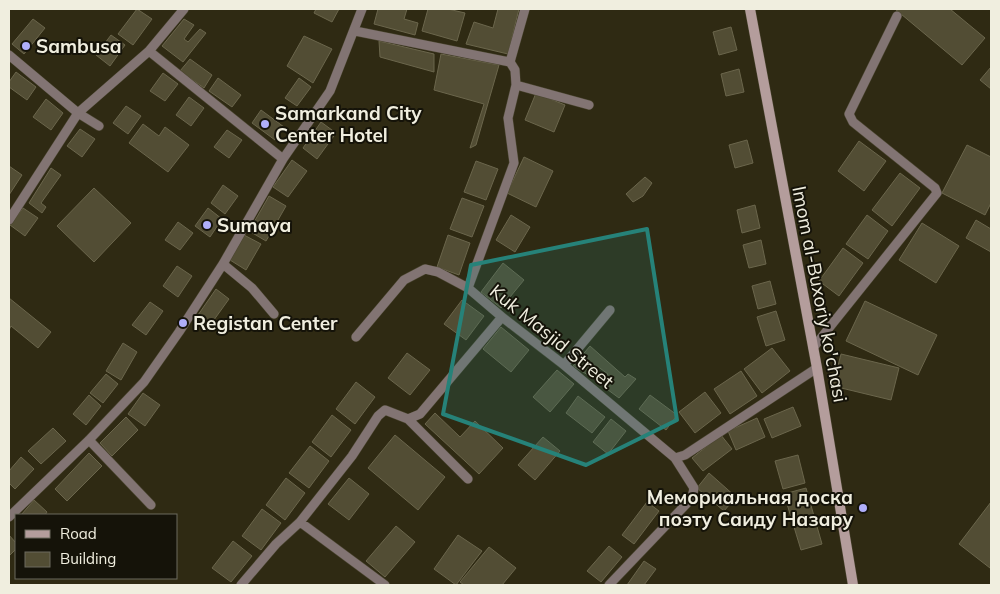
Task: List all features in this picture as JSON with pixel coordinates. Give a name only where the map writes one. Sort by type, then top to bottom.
[{"type":"main road","name":"Imom al-Buxoriy ko'chasi","points":[[750,9],[818,368],[853,585]]},
{"type":"lane","points":[[9,220],[78,113],[149,51],[184,9]]},
{"type":"lane","points":[[9,517],[89,440],[144,382],[223,264],[283,159],[330,91],[362,9]]},
{"type":"lane","points":[[355,31],[510,62],[525,9]]},
{"type":"lane","points":[[813,348],[937,193],[935,188],[853,122],[849,114],[897,16]]},
{"type":"lane","points":[[149,51],[283,159]]},
{"type":"lane","points":[[9,55],[78,113],[99,126]]},
{"type":"lane","name":"Kuk Masjid Street","points":[[510,62],[515,70],[516,85],[508,118],[514,163],[468,288],[675,458],[694,488],[692,498],[610,585]]},
{"type":"lane","points":[[516,85],[589,105]]},
{"type":"lane","points":[[223,264],[252,288],[274,314]]},
{"type":"lane","points":[[356,337],[404,280],[425,269],[438,272],[468,288]]},
{"type":"lane","points":[[564,365],[610,310]]},
{"type":"lane","points":[[408,419],[420,414],[502,317]]},
{"type":"lane","points":[[675,458],[685,455],[818,368]]},
{"type":"lane","points":[[241,585],[276,544],[300,522],[352,456],[378,416],[385,410],[408,419],[468,479]]},
{"type":"lane","points":[[89,440],[151,505]]},
{"type":"lane","points":[[300,522],[384,585]]},
{"type":"highlighted area","points":[[647,229],[677,420],[586,465],[443,414],[471,265]]},
{"type":"building","points":[[137,9],[152,19],[133,45],[118,34]]},
{"type":"building","points":[[316,9],[339,9],[332,22],[314,13]]},
{"type":"building","points":[[378,9],[407,9],[404,19],[418,23],[415,35],[374,24]]},
{"type":"building","points":[[428,9],[448,9],[465,13],[457,41],[422,31]]},
{"type":"building","points":[[498,9],[519,9],[508,54],[466,44],[474,22],[493,28]]},
{"type":"building","points":[[895,9],[950,9],[985,38],[962,65]]},
{"type":"building","points":[[33,19],[45,28],[24,54],[12,44]]},
{"type":"building","points":[[184,19],[194,25],[184,39],[188,42],[200,29],[206,33],[183,62],[162,46]]},
{"type":"building","points":[[731,27],[737,50],[719,55],[713,32]]},
{"type":"building","points":[[111,35],[125,45],[110,66],[96,55]]},
{"type":"building","points":[[304,36],[332,49],[313,83],[287,66]]},
{"type":"building","points":[[379,41],[434,54],[434,72],[380,57]]},
{"type":"building","points":[[441,54],[499,65],[476,145],[470,148],[484,104],[434,90]]},
{"type":"building","points":[[190,59],[212,75],[204,88],[180,71]]},
{"type":"building","points":[[991,67],[991,89],[980,80]]},
{"type":"building","points":[[739,69],[744,92],[726,96],[721,74]]},
{"type":"building","points":[[16,72],[36,87],[27,100],[9,87],[9,82]]},
{"type":"building","points":[[163,73],[178,84],[165,101],[150,91]]},
{"type":"building","points":[[218,78],[241,95],[232,107],[209,91]]},
{"type":"building","points":[[299,78],[311,87],[297,106],[285,98]]},
{"type":"building","points":[[536,93],[565,105],[554,132],[525,120]]},
{"type":"building","points":[[189,97],[204,108],[191,126],[176,115]]},
{"type":"building","points":[[46,99],[63,113],[51,130],[33,117]]},
{"type":"building","points":[[126,106],[141,116],[128,134],[113,123]]},
{"type":"building","points":[[261,110],[284,127],[275,140],[252,123]]},
{"type":"building","points":[[321,122],[336,133],[317,159],[303,148]]},
{"type":"building","points":[[143,124],[159,136],[165,127],[189,145],[168,172],[129,143]]},
{"type":"building","points":[[80,129],[95,139],[82,157],[67,146]]},
{"type":"building","points":[[227,130],[242,140],[229,158],[214,147]]},
{"type":"building","points":[[747,140],[753,163],[735,168],[729,145]]},
{"type":"building","points":[[859,141],[886,161],[864,191],[838,171]]},
{"type":"building","points":[[967,145],[991,157],[991,203],[985,215],[942,193]]},
{"type":"building","points":[[524,157],[553,171],[536,207],[507,193]]},
{"type":"building","points":[[292,160],[307,171],[288,197],[273,187]]},
{"type":"building","points":[[476,161],[498,169],[486,200],[464,192]]},
{"type":"building","points":[[9,166],[22,175],[9,195]]},
{"type":"building","points":[[51,168],[61,175],[41,203],[46,207],[42,213],[29,203]]},
{"type":"building","points":[[900,173],[920,188],[892,226],[872,210]]},
{"type":"building","points":[[645,177],[652,183],[643,196],[633,202],[626,194]]},
{"type":"building","points":[[223,185],[238,196],[225,214],[211,203]]},
{"type":"building","points":[[94,188],[131,223],[94,262],[57,226]]},
{"type":"building","points":[[269,196],[286,206],[266,241],[249,231]]},
{"type":"building","points":[[462,198],[484,206],[472,237],[450,229]]},
{"type":"building","points":[[755,205],[760,228],[742,233],[737,210]]},
{"type":"building","points":[[23,208],[38,218],[25,236],[10,225]]},
{"type":"building","points":[[208,208],[222,219],[210,237],[195,226]]},
{"type":"building","points":[[511,215],[530,227],[515,252],[496,240]]},
{"type":"building","points":[[867,215],[888,231],[868,259],[846,244]]},
{"type":"building","points":[[976,220],[991,229],[991,252],[966,238]]},
{"type":"building","points":[[178,222],[193,233],[180,250],[165,240]]},
{"type":"building","points":[[922,223],[959,246],[936,283],[899,260]]},
{"type":"building","points":[[244,235],[261,244],[246,270],[230,260]]},
{"type":"building","points":[[448,235],[470,243],[459,275],[437,267]]},
{"type":"building","points":[[761,240],[766,264],[749,268],[743,245]]},
{"type":"building","points":[[843,248],[863,263],[839,296],[819,281]]},
{"type":"building","points":[[503,263],[524,280],[501,308],[481,292]]},
{"type":"building","points":[[177,266],[192,276],[178,297],[163,286]]},
{"type":"building","points":[[770,281],[776,304],[758,309],[752,286]]},
{"type":"building","points":[[216,289],[229,299],[211,324],[198,315]]},
{"type":"building","points":[[9,298],[51,332],[38,348],[11,326],[9,330]]},
{"type":"building","points":[[462,300],[484,316],[466,340],[444,324]]},
{"type":"building","points":[[865,301],[937,335],[918,375],[846,341]]},
{"type":"building","points":[[150,302],[163,311],[146,335],[132,325]]},
{"type":"building","points":[[776,311],[785,340],[766,346],[757,317]]},
{"type":"building","points":[[501,327],[529,350],[511,372],[483,349]]},
{"type":"building","points":[[123,343],[137,352],[121,380],[106,371]]},
{"type":"building","points":[[590,346],[625,377],[628,374],[636,379],[619,398],[600,384],[608,374],[597,366],[588,375],[573,366]]},
{"type":"building","points":[[772,348],[790,371],[762,393],[744,369]]},
{"type":"building","points":[[407,353],[430,370],[410,395],[388,378]]},
{"type":"building","points":[[841,354],[899,368],[891,400],[833,386]]},
{"type":"building","points":[[557,370],[574,384],[550,412],[533,397]]},
{"type":"building","points":[[741,371],[757,396],[730,414],[714,389]]},
{"type":"building","points":[[106,374],[118,384],[103,403],[90,393]]},
{"type":"building","points":[[356,382],[375,397],[355,424],[336,409]]},
{"type":"building","points":[[705,392],[721,413],[695,433],[679,412]]},
{"type":"building","points":[[143,393],[160,405],[145,426],[128,414]]},
{"type":"building","points":[[89,395],[101,406],[86,425],[73,414]]},
{"type":"building","points":[[650,395],[677,415],[666,430],[639,409]]},
{"type":"building","points":[[578,396],[605,417],[592,433],[566,413]]},
{"type":"building","points":[[793,407],[801,426],[772,438],[764,419]]},
{"type":"building","points":[[435,413],[460,437],[475,421],[503,448],[479,474],[425,424]]},
{"type":"building","points":[[332,415],[351,430],[331,457],[312,442]]},
{"type":"building","points":[[126,417],[138,430],[112,456],[100,443]]},
{"type":"building","points":[[757,418],[765,437],[736,450],[728,431]]},
{"type":"building","points":[[611,419],[626,431],[608,454],[593,442]]},
{"type":"building","points":[[53,428],[66,441],[41,464],[28,451]]},
{"type":"building","points":[[395,435],[445,477],[418,510],[368,468]]},
{"type":"building","points":[[721,435],[732,449],[703,471],[692,458]]},
{"type":"building","points":[[543,437],[560,451],[535,480],[518,465]]},
{"type":"building","points":[[310,446],[329,461],[309,488],[289,473]]},
{"type":"building","points":[[89,453],[102,466],[67,501],[55,489]]},
{"type":"building","points":[[798,455],[805,483],[783,489],[775,461]]},
{"type":"building","points":[[21,457],[34,469],[15,489],[9,483],[9,471]]},
{"type":"building","points":[[709,473],[736,497],[724,511],[697,488]]},
{"type":"building","points":[[286,478],[305,493],[285,520],[266,505]]},
{"type":"building","points":[[349,478],[369,494],[349,520],[328,504]]},
{"type":"building","points":[[806,488],[822,544],[801,550],[784,494]]},
{"type":"building","points":[[34,500],[47,512],[46,514],[22,514]]},
{"type":"building","points":[[647,502],[659,511],[634,544],[622,535]]},
{"type":"building","points":[[991,502],[991,567],[990,568],[959,544]]},
{"type":"building","points":[[262,509],[281,523],[261,550],[242,536]]},
{"type":"building","points":[[396,526],[415,542],[385,577],[366,561]]},
{"type":"building","points":[[9,535],[15,542],[15,550],[9,556]]},
{"type":"building","points":[[458,535],[482,551],[456,585],[434,569]]},
{"type":"building","points":[[233,541],[252,556],[231,582],[212,568]]},
{"type":"building","points":[[609,546],[622,557],[601,582],[587,571]]},
{"type":"building","points":[[489,547],[516,568],[502,585],[464,585],[460,582]]},
{"type":"building","points":[[644,561],[656,569],[644,585],[627,585]]},
{"type":"place","name":"Sambusa","points":[[26,46]]},
{"type":"place","name":"Samarkand City Center Hotel","points":[[265,124]]},
{"type":"place","name":"Sumaya","points":[[207,225]]},
{"type":"place","name":"Registan Center","points":[[183,323]]},
{"type":"place","name":"Мемориальная доска поэту Саиду Назару","points":[[863,508]]}]
